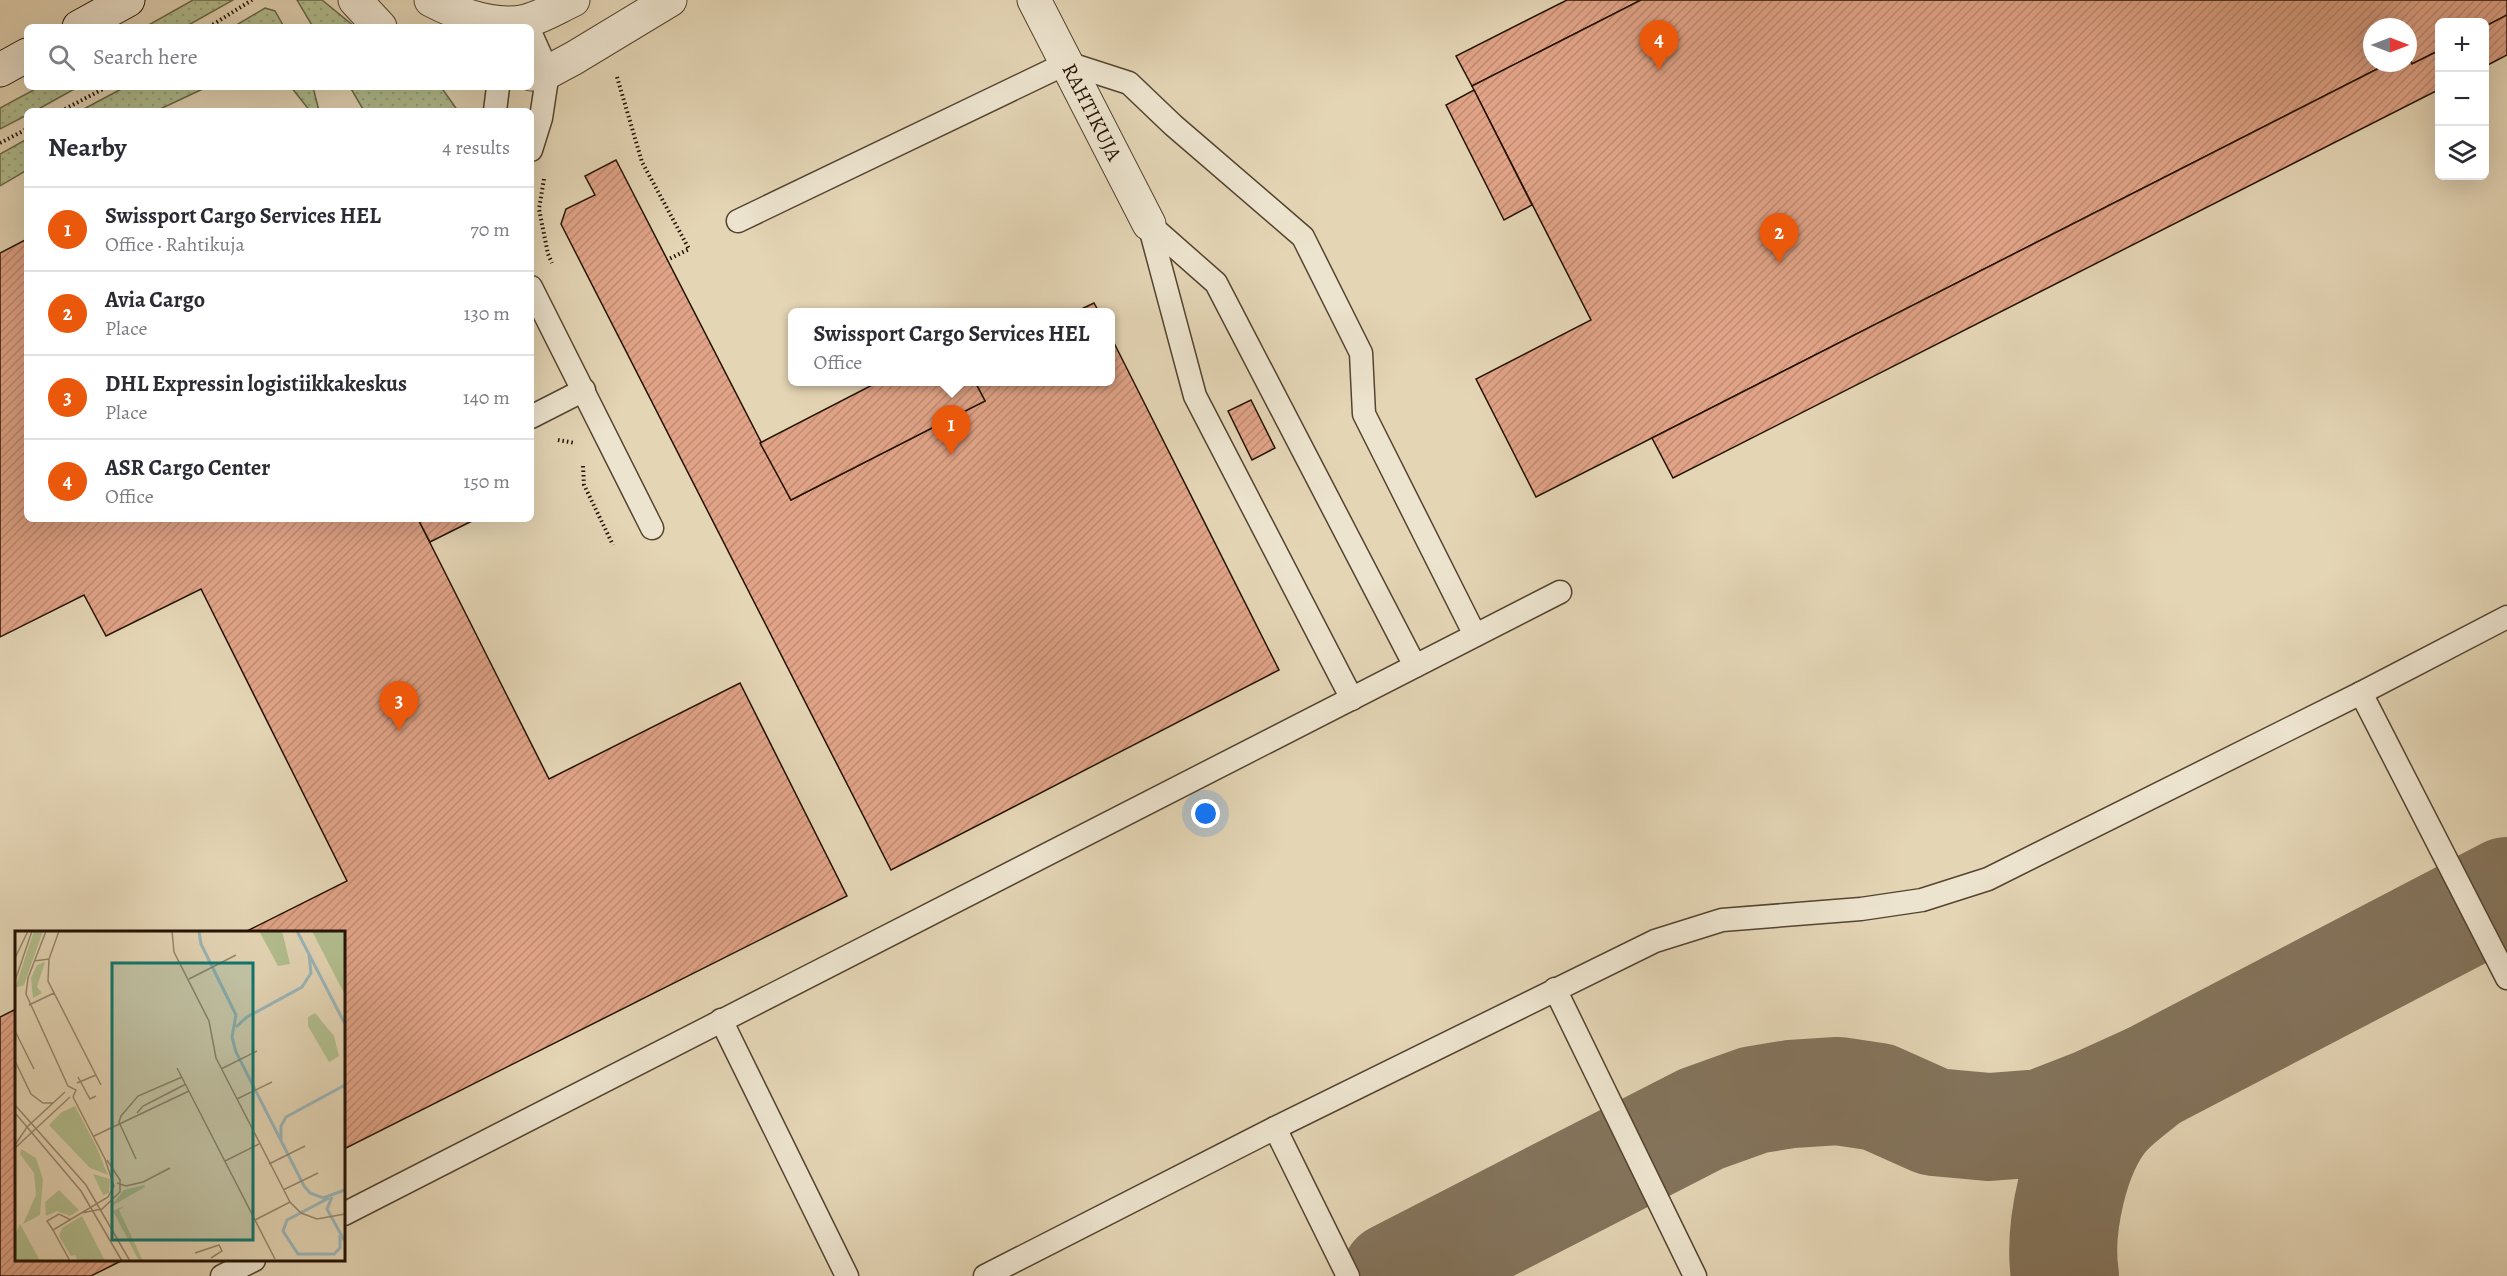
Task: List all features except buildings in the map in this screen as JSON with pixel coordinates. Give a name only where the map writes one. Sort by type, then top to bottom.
[{"type":"street","points":[[84,24],[128,0]]},
{"type":"street","points":[[355,0],[377,24]]},
{"type":"street","points":[[431,0],[447,8],[489,21],[508,24]]},
{"type":"street","points":[[532,24],[573,0]]},
{"type":"street","points":[[539,73],[670,0]]},
{"type":"street","name":"RAHTIKUJA","points":[[1034,0],[1149,224]]},
{"type":"street","points":[[0,70],[24,57]]},
{"type":"lane","points":[[534,54],[539,73],[541,118],[534,140]]},
{"type":"lane","points":[[738,222],[1067,63],[1129,83],[1173,125],[1303,237],[1361,353],[1364,414],[1475,635]]},
{"type":"lane","points":[[495,108],[498,90]]},
{"type":"lane","points":[[1149,224],[1216,283],[1415,666]]},
{"type":"lane","points":[[1149,224],[1195,396],[1352,699]]},
{"type":"lane","points":[[534,293],[585,390],[652,528]]},
{"type":"lane","points":[[534,416],[585,390]]},
{"type":"lane","points":[[345,1213],[1560,592]]},
{"type":"lane","points":[[985,1276],[1275,1128],[1655,941],[1722,920],[1860,909],[1922,900],[1988,879],[2361,693],[2507,617]]},
{"type":"lane","points":[[2361,693],[2507,978]]},
{"type":"lane","points":[[1555,989],[1695,1276]]},
{"type":"lane","points":[[721,1020],[847,1276]]},
{"type":"lane","points":[[1275,1128],[1348,1276]]},
{"type":"lane","points":[[222,1276],[252,1261]]},
{"type":"path","points":[[214,24],[252,0]]},
{"type":"path","points":[[614,67],[642,162],[689,249],[667,260]]},
{"type":"path","points":[[67,108],[101,90]]},
{"type":"path","points":[[0,142],[24,130]]},
{"type":"path","points":[[545,174],[539,209],[548,254],[557,273]]},
{"type":"path","points":[[555,440],[581,444]]},
{"type":"path","points":[[583,464],[585,484],[613,545]]},
{"type":"green space","points":[[193,0],[233,0],[190,24],[150,24]]},
{"type":"green space","points":[[297,0],[322,0],[351,24],[311,24]]},
{"type":"green space","points":[[265,8],[275,11],[282,24],[238,24]]},
{"type":"green space","points":[[33,90],[73,90],[40,108],[24,108],[24,117],[0,129],[0,108]]},
{"type":"green space","points":[[119,90],[201,90],[162,108],[86,108]]},
{"type":"green space","points":[[293,90],[314,90],[318,108],[308,108]]},
{"type":"green space","points":[[352,90],[443,90],[456,108],[362,108]]},
{"type":"green space","points":[[24,141],[24,172],[0,186],[0,154]]},
{"type":"taxiway","points":[[1395,1276],[1701,1119],[1754,1100],[1791,1094],[1838,1091],[1878,1097],[1934,1122],[1989,1127],[2042,1123],[2149,1078],[2507,891]]},
{"type":"taxiway","points":[[2065,1276],[2064,1236],[2077,1169],[2095,1129],[2107,1114],[2149,1078]]},
{"type":"place","name":"ASR Cargo Center","points":[[1659,70]]},
{"type":"place","name":"Avia Cargo","points":[[1779,263]]},
{"type":"place","name":"Swissport Cargo Services HEL","points":[[951,455]]},
{"type":"place","name":"DHL Expressin logistiikkakeskus","points":[[399,731]]}]
